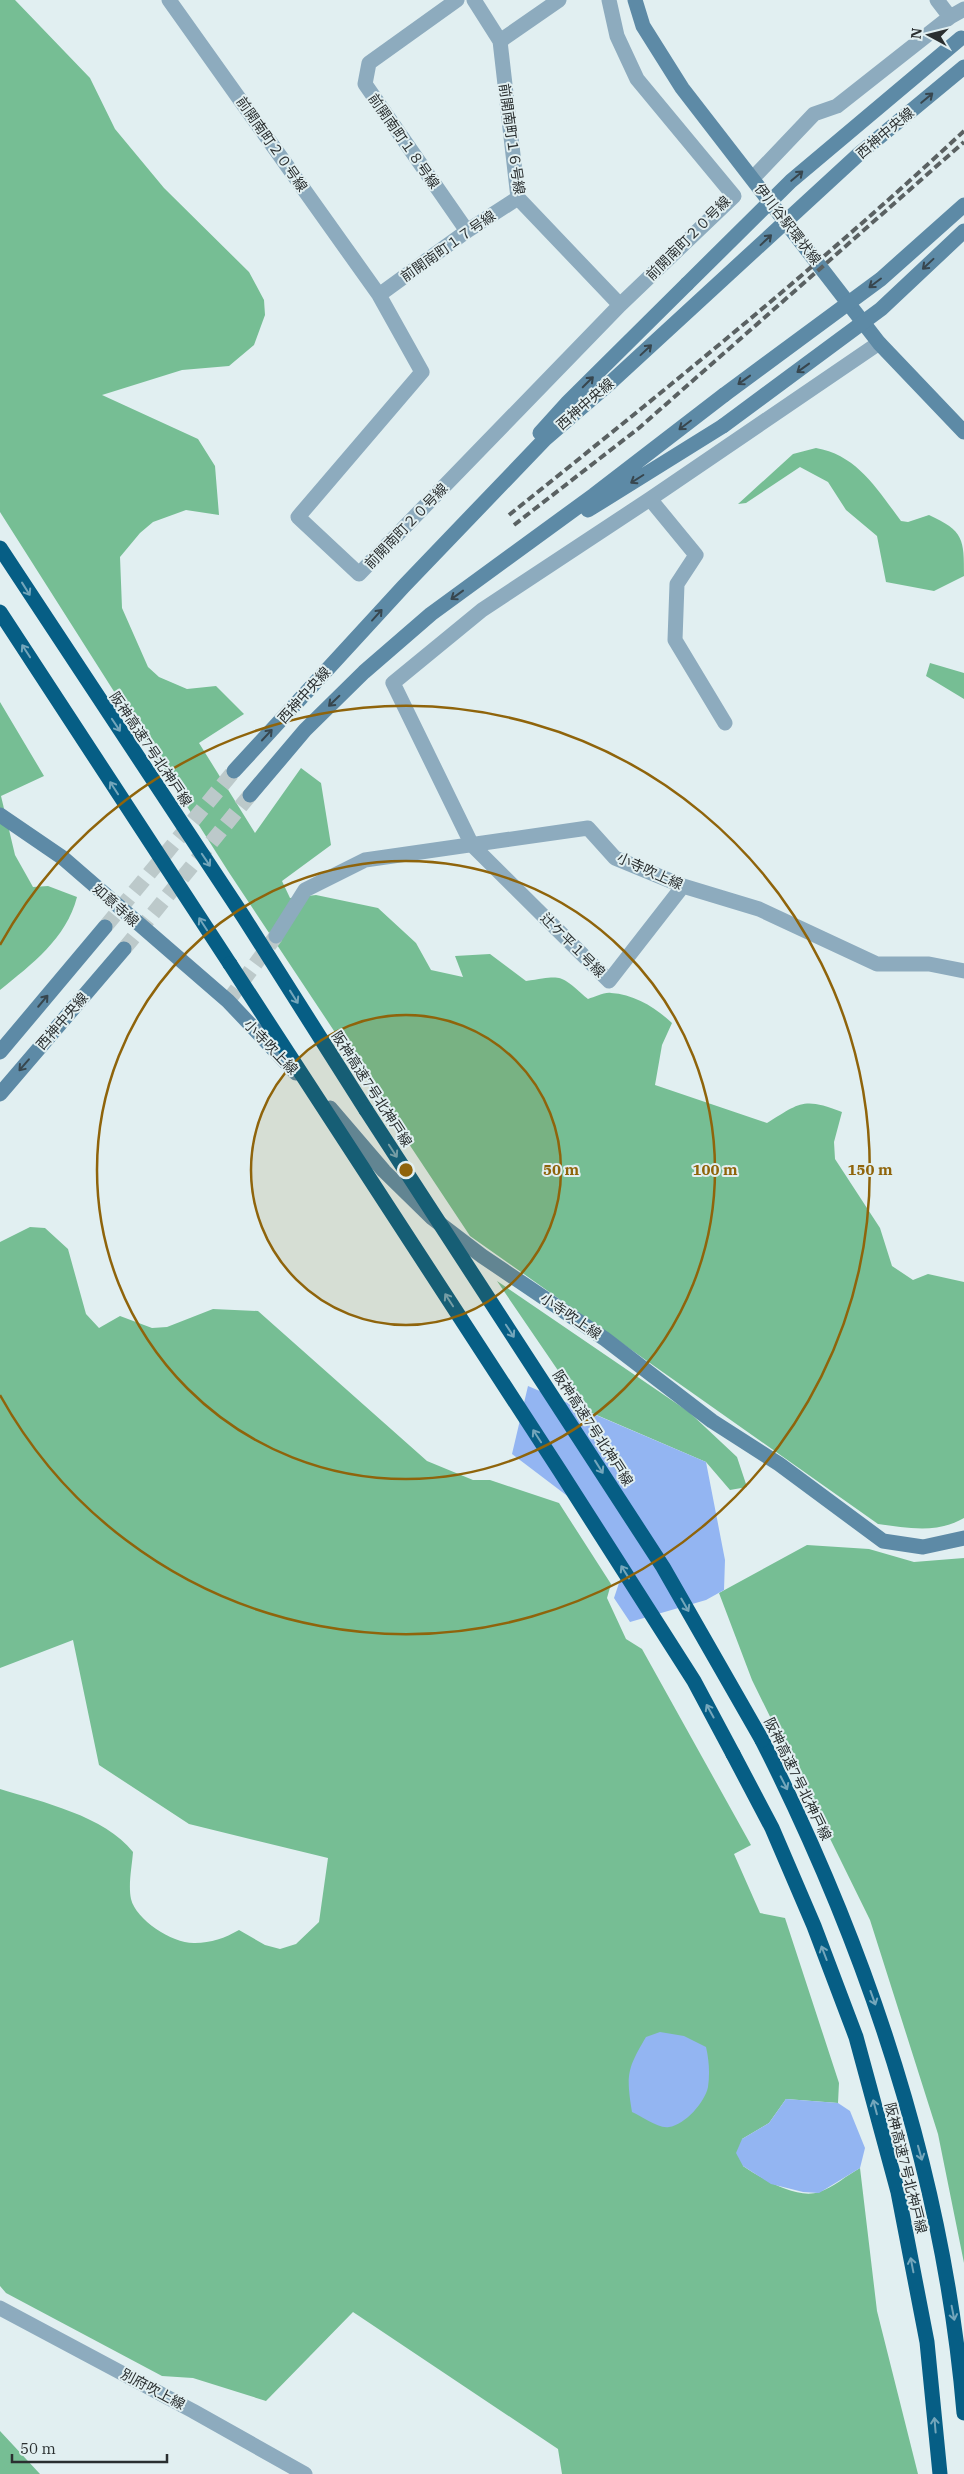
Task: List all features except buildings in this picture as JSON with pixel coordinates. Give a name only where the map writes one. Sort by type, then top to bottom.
[{"type":"highway","name":"阪神高速7号北神戸線","points":[[0,548],[243,916],[366,1110],[663,1567],[762,1740],[799,1814],[838,1905],[884,2026],[928,2182],[958,2339],[964,2413]]},
{"type":"highway","name":"阪神高速7号北神戸線","points":[[0,612],[566,1479],[694,1681],[772,1828],[814,1926],[856,2037],[898,2192],[925,2333],[940,2474]]},
{"type":"street","name":"前開南町１８号線","points":[[457,0],[369,63],[365,84],[467,232]]},
{"type":"street","name":"前開南町１６号線","points":[[474,0],[500,41],[518,198],[620,304]]},
{"type":"street","points":[[500,41],[559,0]]},
{"type":"street","name":"前開南町２０号線","points":[[176,2],[379,295],[422,372],[298,517],[359,574],[620,304],[734,196],[637,79],[617,36],[608,0]]},
{"type":"street","name":"伊川谷駅環状線","points":[[635,0],[643,26],[682,88],[879,343],[964,432]]},
{"type":"street","points":[[937,0],[950,17]]},
{"type":"street","points":[[753,178],[814,114],[837,106],[950,17],[964,9]]},
{"type":"street","points":[[403,587],[568,402],[791,181],[963,37]]},
{"type":"street","name":"西神中央線","points":[[234,771],[403,587],[545,439],[610,383],[859,154],[964,67]]},
{"type":"street","name":"前開南町１７号線","points":[[379,295],[518,198]]},
{"type":"street","name":"西神中央線","points":[[250,795],[305,730],[364,672],[431,614],[594,495],[724,395],[881,279],[964,205]]},
{"type":"street","points":[[477,580],[723,426],[881,309],[964,231]]},
{"type":"street","points":[[472,845],[393,683],[482,610],[650,499],[879,343]]},
{"type":"street","points":[[650,499],[696,554],[677,584],[675,640],[725,723]]},
{"type":"street","name":"如意寺線","points":[[0,815],[63,858],[228,1001]]},
{"type":"street","name":"小寺吹上線","points":[[276,936],[305,890],[366,860],[588,828],[615,858],[683,886],[759,909],[877,964],[929,964],[964,971]]},
{"type":"street","name":"辻ケ平１号線","points":[[472,845],[610,981],[683,886]]},
{"type":"street","name":"西神中央線","points":[[0,1052],[105,927]]},
{"type":"street","name":"西神中央線","points":[[0,1094],[124,949]]},
{"type":"street","name":"小寺吹上線","points":[[228,1001],[328,1107],[384,1171],[430,1217],[482,1256],[605,1339],[712,1421],[779,1464],[883,1541],[923,1547],[964,1538]]},
{"type":"street","name":"別府吹上線","points":[[0,2308],[193,2411],[305,2474]]},
{"type":"green space","points":[[0,0],[15,0],[90,78],[115,129],[164,188],[249,272],[264,300],[265,315],[254,345],[229,366],[182,370],[102,395],[198,439],[215,466],[219,515],[186,510],[153,522],[140,533],[120,557],[122,608],[148,667],[159,677],[187,689],[216,686],[244,714],[199,743],[255,833],[301,768],[321,783],[331,845],[282,881],[290,898],[316,895],[378,908],[416,943],[431,970],[463,977],[455,956],[490,954],[526,981],[555,977],[566,981],[588,999],[611,993],[628,996],[644,1003],[672,1023],[662,1045],[655,1085],[767,1123],[802,1104],[829,1107],[842,1112],[834,1142],[835,1159],[880,1228],[892,1266],[913,1280],[928,1274],[964,1282],[964,1518],[943,1526],[922,1529],[878,1524],[470,1236],[228,871],[0,512]]},
{"type":"green space","points":[[816,448],[843,458],[855,466],[865,475],[901,521],[908,522],[929,515],[949,526],[960,538],[964,576],[934,591],[886,582],[877,536],[846,510],[828,482],[800,467],[746,503],[738,504],[793,454]]},
{"type":"green space","points":[[930,663],[964,673],[964,699],[926,676]]},
{"type":"green space","points":[[0,702],[44,776],[1,796],[15,855],[33,887],[48,886],[77,897],[65,926],[56,938],[36,960],[0,990]]},
{"type":"green space","points":[[30,1227],[45,1228],[68,1249],[86,1314],[99,1328],[120,1316],[152,1328],[167,1327],[213,1309],[258,1311],[427,1461],[473,1480],[490,1480],[559,1503],[611,1584],[607,1598],[626,1639],[642,1649],[751,1845],[734,1854],[760,1913],[785,1918],[839,2083],[838,2103],[786,2099],[769,2123],[742,2139],[743,2166],[780,2186],[800,2193],[810,2194],[829,2188],[860,2168],[877,2311],[918,2474],[562,2474],[558,2449],[353,2312],[266,2401],[193,2378],[162,2376],[6,2293],[0,2286],[0,1789],[72,1812],[90,1820],[121,1839],[133,1852],[130,1888],[134,1907],[148,1922],[176,1940],[201,1943],[223,1938],[239,1930],[265,1945],[280,1949],[296,1944],[319,1922],[328,1858],[189,1824],[99,1765],[73,1640],[0,1668],[0,1242]]},
{"type":"green space","points":[[497,1281],[689,1412],[737,1457],[747,1487],[730,1490],[706,1462],[585,1410]]},
{"type":"green space","points":[[807,1545],[869,1549],[914,1562],[964,1558],[964,2263],[938,2134],[870,1920],[752,1680],[719,1593]]},
{"type":"green space","points":[[0,2431],[40,2474],[0,2474]]},
{"type":"water","points":[[528,1386],[706,1462],[725,1560],[724,1590],[706,1600],[630,1622],[614,1598],[623,1571],[574,1501],[512,1454]]},
{"type":"water","points":[[660,2032],[684,2036],[706,2047],[708,2062],[708,2087],[699,2106],[681,2122],[669,2127],[655,2124],[632,2112],[629,2089],[630,2073],[635,2057],[646,2037]]},
{"type":"water","points":[[786,2099],[838,2103],[850,2111],[865,2148],[860,2168],[819,2193],[803,2192],[771,2184],[743,2166],[736,2153],[742,2139],[769,2123]]},
{"type":"tunnel","points":[[105,927],[234,771]]},
{"type":"tunnel","points":[[124,949],[250,795]]},
{"type":"tunnel","points":[[228,1001],[276,936]]},
{"type":"railway","points":[[509,515],[683,375],[854,231],[964,131]]},
{"type":"railway","points":[[514,525],[639,428],[964,142]]}]
